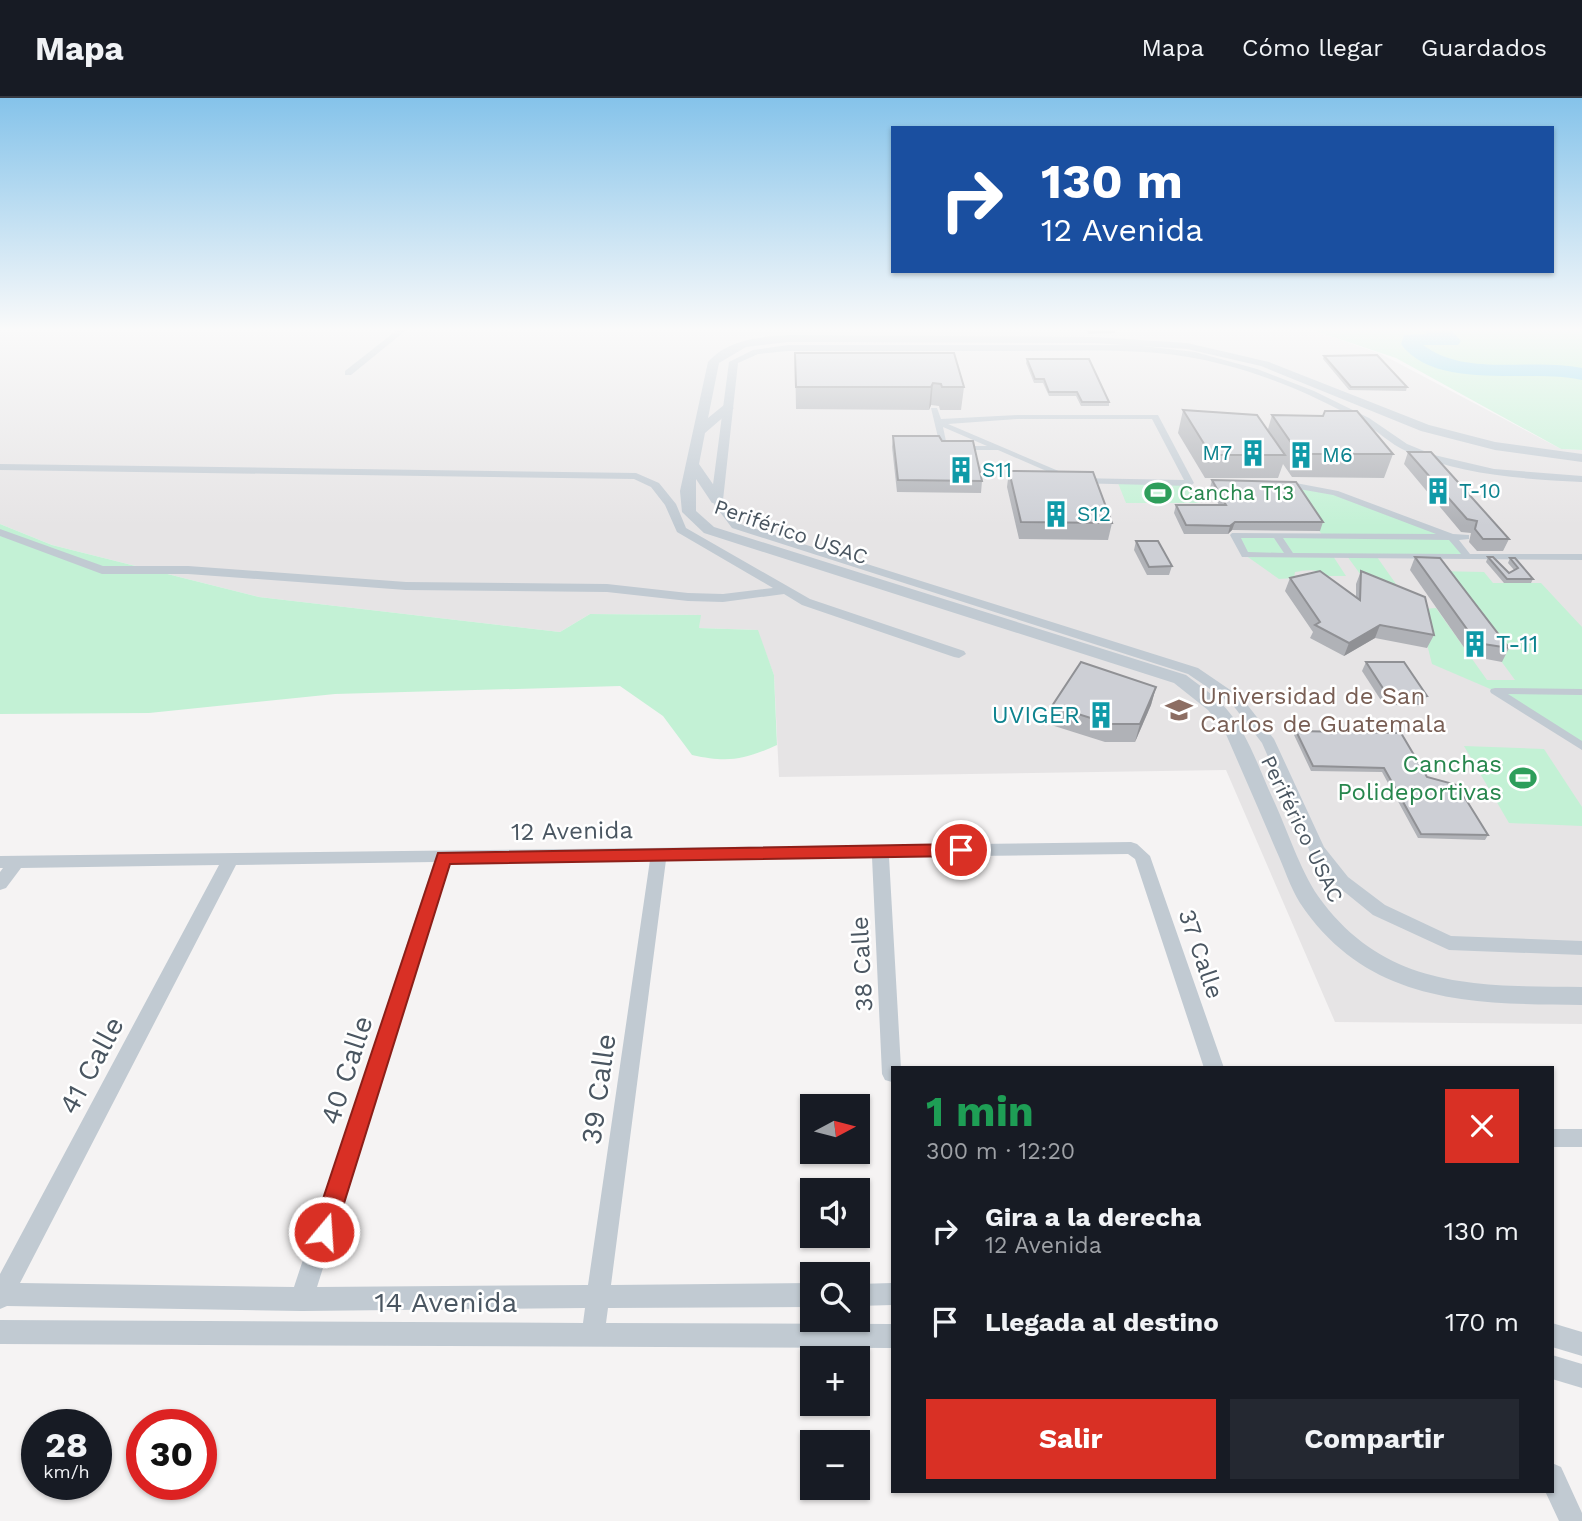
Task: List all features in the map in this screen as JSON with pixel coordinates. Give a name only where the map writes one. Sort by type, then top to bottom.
[{"type":"street","name":"Periférico USAC","points":[[708,393],[687,491],[689,512],[696,522],[709,530],[1180,679],[1214,706],[1233,731],[1308,898],[1321,917],[1360,955],[1383,969],[1441,991],[1468,995],[1582,996]]},
{"type":"street","name":"Periférico USAC","points":[[730,393],[717,500],[736,526],[1193,671],[1237,701],[1269,742],[1317,850],[1342,881],[1379,910],[1449,943],[1582,948]]},
{"type":"street","name":"Periférico USAC","points":[[1311,393],[1366,420],[1410,449],[1464,467],[1582,479]]},
{"type":"street","name":"Periférico USAC","points":[[1335,393],[1425,429],[1495,446],[1582,458]]},
{"type":"street","points":[[700,430],[728,408]]},
{"type":"street","points":[[934,410],[944,448],[1002,448]]},
{"type":"street","points":[[1017,417],[1155,417],[1164,428],[1190,483],[1073,484],[1002,448],[938,422],[1017,417]]},
{"type":"street","points":[[693,465],[717,500]]},
{"type":"street","points":[[0,467],[636,476],[655,485],[670,504],[681,530],[806,601],[959,654]]},
{"type":"street","points":[[1282,476],[1289,484]]},
{"type":"street","points":[[1275,484],[1335,493],[1452,537],[1468,557]]},
{"type":"street","points":[[0,532],[102,570],[188,570],[406,586],[607,588],[700,597],[788,590]]},
{"type":"street","points":[[1466,537],[1235,535],[1245,555],[1468,557],[1498,561],[1582,557]]},
{"type":"street","points":[[1277,535],[1290,556]]},
{"type":"street","points":[[1319,536],[1332,556]]},
{"type":"street","points":[[1379,536],[1394,556]]},
{"type":"street","points":[[1582,692],[1495,691],[1582,746]]},
{"type":"street","name":"12 Avenida","points":[[8,861],[1121,848],[1132,848],[1142,856]]},
{"type":"street","name":"38 Calle","points":[[880,851],[892,1066]]},
{"type":"street","name":"39 Calle","points":[[593,1332],[659,854]]},
{"type":"street","name":"37 Calle","points":[[1142,856],[1213,1066]]},
{"type":"street","name":"40 Calle","points":[[302,1299],[444,858]]},
{"type":"street","name":"41 Calle","points":[[0,1295],[231,859]]},
{"type":"street","points":[[0,884],[8,861]]},
{"type":"street","points":[[1554,1138],[1582,1138]]},
{"type":"street","points":[[870,1295],[891,1294]]},
{"type":"street","name":"14 Avenida","points":[[0,1295],[302,1299],[800,1295]]},
{"type":"street","name":"14 Avenida","points":[[0,1332],[593,1332],[891,1336]]},
{"type":"street","points":[[1554,1336],[1582,1344]]},
{"type":"street","points":[[1554,1368],[1582,1376]]},
{"type":"street","points":[[1554,1480],[1572,1521]]},
{"type":"shaded area","name":"Universidad de San Carlos de Guatemala","points":[[0,393],[1456,393],[1561,449],[1582,450],[1582,1024],[1335,1022],[1226,770],[779,777],[774,675],[757,630],[699,628],[700,615],[590,614],[560,632],[259,597],[52,545],[0,524]]},
{"type":"green space","points":[[1460,393],[1582,393],[1582,450],[1561,449]]},
{"type":"green space","name":"Cancha T13","points":[[1118,483],[1190,483],[1200,503],[1126,503]]},
{"type":"green space","points":[[1289,484],[1335,493],[1452,537],[1468,557],[1377,557],[1403,594],[1363,578],[1347,556],[1333,556],[1346,576],[1326,576],[1307,570],[1295,572],[1294,578],[1279,579],[1245,555],[1235,535],[1322,535]]},
{"type":"green space","points":[[0,524],[52,545],[259,597],[560,632],[590,614],[701,615],[699,628],[758,630],[774,675],[777,745],[736,759],[692,755],[663,716],[620,686],[335,694],[149,713],[0,714]]},
{"type":"green space","points":[[1435,571],[1484,572],[1493,583],[1541,583],[1582,627],[1582,746],[1495,691],[1432,664],[1425,636],[1409,610],[1436,608],[1487,680],[1515,680]]},
{"type":"green space","name":"Canchas Polideportivas","points":[[1464,746],[1544,749],[1582,807],[1582,826],[1509,823]]},
{"type":"building","points":[[1078,393],[1105,393],[1109,402],[1082,402]]},
{"type":"building","points":[[1183,410],[1257,415],[1285,455],[1211,455]]},
{"type":"building","points":[[1325,411],[1357,411],[1393,454],[1299,454],[1272,415],[1323,416]]},
{"type":"building","name":"S11","points":[[893,436],[939,436],[942,441],[973,441],[982,481],[898,480]]},
{"type":"building","points":[[1408,452],[1431,452],[1509,539],[1483,539],[1475,529],[1477,521],[1467,519]]},
{"type":"building","name":"S12","points":[[1009,471],[1093,472],[1112,523],[1021,522]]},
{"type":"building","points":[[1212,480],[1296,482],[1323,522],[1186,525],[1176,505],[1226,505]]},
{"type":"building","points":[[1136,541],[1158,541],[1172,566],[1149,567]]},
{"type":"building","points":[[1415,557],[1440,558],[1509,648],[1477,643]]},
{"type":"building","points":[[1488,557],[1493,557],[1509,573],[1518,568],[1510,558],[1515,558],[1533,579],[1507,579]]},
{"type":"building","points":[[1320,571],[1360,600],[1361,571],[1425,597],[1434,635],[1380,625],[1349,643],[1315,625],[1320,622],[1290,578]]},
{"type":"building","points":[[1081,662],[1156,687],[1140,724],[1110,724],[1052,706]]},
{"type":"building","points":[[1366,662],[1404,662],[1427,696],[1388,696]]},
{"type":"building","points":[[1296,731],[1401,733],[1427,777],[1457,785],[1488,835],[1421,834],[1384,768],[1313,766]]},
{"type":"place","name":"M7","points":[[1253,453]]},
{"type":"place","name":"M6","points":[[1301,455]]},
{"type":"place","name":"S11","points":[[961,470]]},
{"type":"place","name":"T-10","points":[[1438,491]]},
{"type":"place","name":"Cancha T13","points":[[1158,493]]},
{"type":"place","name":"S12","points":[[1056,514]]},
{"type":"place","name":"T-11","points":[[1475,644]]},
{"type":"place","name":"Universidad de San Carlos de Guatemala","points":[[1179,710]]},
{"type":"place","name":"UVIGER","points":[[1101,715]]},
{"type":"place","name":"Canchas Polideportivas","points":[[1523,778]]},
{"type":"route","points":[[324,1232],[444,858],[961,850]]}]
